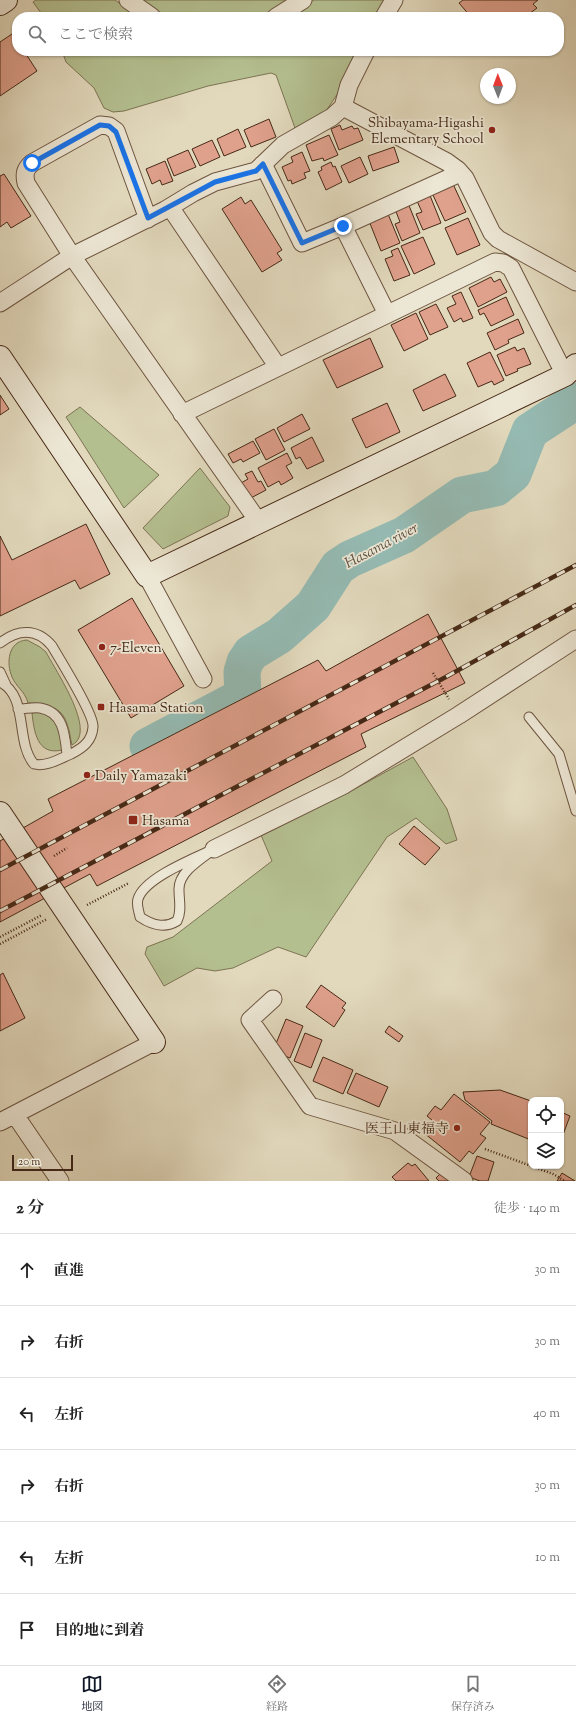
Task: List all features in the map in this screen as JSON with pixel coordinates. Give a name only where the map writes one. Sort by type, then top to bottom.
[{"type":"street","points":[[0,4],[6,0]]},
{"type":"street","points":[[128,0],[145,12]]},
{"type":"street","points":[[284,12],[303,0]]},
{"type":"street","points":[[387,12],[394,0]]},
{"type":"street","points":[[0,303],[72,256],[170,207],[193,192],[215,182],[256,171],[283,145],[332,117],[343,107],[349,85],[364,56]]},
{"type":"street","points":[[343,107],[447,162],[465,178],[492,233],[498,239],[576,282]]},
{"type":"street","points":[[148,218],[116,132],[109,126],[100,125],[32,163],[24,175],[26,183],[72,256],[258,522]]},
{"type":"street","points":[[263,164],[302,243],[343,226],[460,172]]},
{"type":"street","points":[[170,207],[278,367]]},
{"type":"street","points":[[343,226],[387,314]]},
{"type":"street","points":[[147,576],[571,370],[511,268],[504,263],[495,262],[182,414]]},
{"type":"street","points":[[0,357],[147,576],[203,679]]},
{"type":"street","points":[[214,849],[344,785],[575,643]]},
{"type":"street","points":[[0,813],[71,906],[154,1042],[8,1119],[60,1181]]},
{"type":"street","points":[[273,999],[250,1020],[310,1106],[395,1131],[464,1181]]},
{"type":"lane","points":[[0,672],[3,684],[15,698],[28,753],[34,764],[42,766],[67,755],[86,744],[91,738],[93,727],[89,713],[52,646],[46,638],[36,634],[24,632],[16,633],[1,643]]},
{"type":"lane","points":[[18,709],[39,708],[49,711],[56,717],[62,724],[67,755]]},
{"type":"lane","points":[[529,717],[559,754],[576,811]]},
{"type":"lane","points":[[214,849],[187,871],[181,878],[179,888],[180,916],[177,921],[166,926],[155,925],[140,917],[137,906],[138,899],[144,889],[168,870],[214,849]]},
{"type":"path","points":[[433,673],[458,715]]},
{"type":"path","points":[[54,856],[67,848]]},
{"type":"path","points":[[50,849],[58,862]]},
{"type":"path","points":[[0,937],[134,880]]},
{"type":"path","points":[[0,944],[71,906]]},
{"type":"path","points":[[485,1149],[553,1174],[565,1181]]},
{"type":"green space","points":[[36,0],[115,0],[133,12],[40,12],[33,2]]},
{"type":"green space","points":[[136,0],[293,0],[274,12],[153,12]]},
{"type":"green space","points":[[314,0],[387,0],[380,12],[295,12]]},
{"type":"green space","points":[[64,56],[358,56],[342,87],[326,111],[295,128],[276,75],[271,73],[208,86],[124,111],[113,112],[104,108],[94,88],[66,62]]},
{"type":"green space","points":[[80,407],[159,475],[124,508],[66,417]]},
{"type":"green space","points":[[200,468],[230,507],[228,516],[163,549],[143,528]]},
{"type":"green space","points":[[27,640],[46,652],[72,700],[78,715],[80,728],[79,738],[72,745],[65,718],[61,713],[57,709],[46,705],[28,703],[25,695],[12,677],[9,659],[12,648],[21,641]]},
{"type":"green space","points":[[41,712],[52,718],[58,727],[62,750],[54,751],[47,749],[42,746],[38,740],[32,713]]},
{"type":"green space","points":[[413,757],[447,809],[457,840],[446,844],[416,818],[387,837],[306,957],[278,947],[233,968],[215,971],[197,968],[164,986],[145,954],[147,947],[173,937],[272,861],[261,835],[349,792]]},
{"type":"building","points":[[463,0],[538,0],[533,4],[537,8],[532,12],[467,12],[459,3]]},
{"type":"building","points":[[12,34],[12,56],[27,56],[37,71],[0,96],[0,42]]},
{"type":"building","points":[[269,119],[276,137],[251,147],[244,130]]},
{"type":"building","points":[[340,125],[342,130],[352,126],[354,129],[358,128],[363,140],[339,150],[331,129]]},
{"type":"building","points":[[238,129],[246,147],[224,156],[217,139]]},
{"type":"building","points":[[329,135],[338,155],[324,161],[323,158],[312,161],[306,145]]},
{"type":"building","points":[[212,140],[220,157],[200,166],[192,149]]},
{"type":"building","points":[[394,147],[399,162],[373,171],[368,156]]},
{"type":"building","points":[[188,150],[196,167],[174,176],[167,159]]},
{"type":"building","points":[[302,152],[310,171],[304,173],[306,178],[292,184],[291,180],[288,181],[282,167],[293,162],[291,157]]},
{"type":"building","points":[[360,157],[368,174],[349,183],[341,166]]},
{"type":"building","points":[[165,161],[173,181],[162,185],[160,180],[152,184],[146,169]]},
{"type":"building","points":[[331,162],[333,167],[335,166],[342,182],[326,190],[318,172],[322,170],[321,167]]},
{"type":"building","points":[[4,174],[31,216],[11,228],[7,222],[0,227],[0,176]]},
{"type":"building","points":[[453,184],[466,212],[445,221],[432,193]]},
{"type":"building","points":[[429,193],[441,223],[423,230],[416,214],[422,212],[416,199]]},
{"type":"building","points":[[241,197],[245,204],[251,200],[282,250],[277,253],[282,260],[262,272],[222,209]]},
{"type":"building","points":[[408,203],[420,233],[402,241],[395,224],[400,222],[395,209]]},
{"type":"building","points":[[388,214],[400,243],[381,251],[369,221]]},
{"type":"building","points":[[468,218],[480,245],[457,255],[445,228]]},
{"type":"building","points":[[423,237],[435,264],[414,274],[401,246]]},
{"type":"building","points":[[398,248],[410,275],[394,281],[385,259],[393,256],[391,251]]},
{"type":"building","points":[[491,277],[494,282],[500,279],[507,292],[478,307],[469,288]]},
{"type":"building","points":[[461,292],[473,318],[463,322],[461,318],[454,322],[447,308],[456,304],[452,296]]},
{"type":"building","points":[[506,297],[514,315],[491,326],[484,313],[480,315],[478,310]]},
{"type":"building","points":[[436,304],[448,327],[430,335],[419,312]]},
{"type":"building","points":[[416,313],[428,339],[404,351],[391,325]]},
{"type":"building","points":[[518,319],[524,333],[508,340],[509,343],[495,350],[487,333]]},
{"type":"building","points":[[370,338],[383,367],[337,388],[323,360]]},
{"type":"building","points":[[515,347],[517,351],[524,348],[531,364],[517,369],[518,371],[506,376],[497,355]]},
{"type":"building","points":[[490,352],[504,380],[494,385],[492,381],[478,387],[467,363]]},
{"type":"building","points":[[445,374],[456,396],[423,411],[413,390]]},
{"type":"building","points":[[0,395],[9,409],[0,415]]},
{"type":"building","points":[[387,403],[400,432],[366,448],[352,419]]},
{"type":"building","points":[[302,414],[310,429],[284,442],[277,428]]},
{"type":"building","points":[[274,429],[285,450],[266,460],[255,439]]},
{"type":"building","points":[[312,437],[324,461],[307,469],[300,457],[296,459],[291,448]]},
{"type":"building","points":[[253,441],[260,453],[243,462],[241,459],[233,463],[228,454]]},
{"type":"building","points":[[287,453],[292,463],[286,466],[293,478],[281,485],[279,481],[268,487],[258,468]]},
{"type":"building","points":[[252,471],[258,482],[261,481],[266,490],[249,499],[241,483],[248,479],[245,474]]},
{"type":"building","points":[[86,524],[110,574],[80,589],[75,580],[0,616],[0,536],[12,560]]},
{"type":"building","points":[[132,598],[184,686],[131,718],[78,630]]},
{"type":"building","points":[[428,614],[465,683],[361,734],[366,747],[97,886],[90,874],[0,922],[0,841],[53,811],[48,799],[318,660],[326,671]]},
{"type":"building","points":[[414,826],[440,848],[425,865],[399,844]]},
{"type":"building","points":[[3,973],[25,1018],[0,1031],[0,975]]},
{"type":"building","points":[[321,985],[346,1003],[342,1008],[345,1010],[334,1027],[306,1007]]},
{"type":"building","points":[[286,1019],[303,1026],[290,1058],[273,1051]]},
{"type":"building","points":[[389,1026],[403,1036],[399,1042],[385,1032]]},
{"type":"building","points":[[305,1033],[322,1040],[311,1068],[294,1061]]},
{"type":"building","points":[[323,1057],[353,1070],[343,1094],[313,1081]]},
{"type":"building","points":[[356,1073],[388,1087],[379,1107],[347,1093]]},
{"type":"building","points":[[500,1090],[528,1100],[528,1139],[491,1124],[492,1121],[465,1100],[463,1092]]},
{"type":"building","name":"医王山東福寺","points":[[454,1094],[490,1122],[480,1134],[486,1138],[473,1154],[469,1151],[460,1162],[424,1133],[433,1121],[427,1116],[435,1106],[441,1110]]},
{"type":"building","points":[[564,1113],[570,1116],[564,1132]]},
{"type":"building","points":[[477,1156],[494,1162],[488,1181],[480,1181],[469,1177]]},
{"type":"building","points":[[408,1163],[412,1166],[415,1164],[429,1181],[396,1181],[392,1177]]},
{"type":"building","points":[[441,1173],[450,1181],[439,1181],[436,1178]]},
{"type":"building","points":[[562,1173],[575,1181],[557,1181]]},
{"type":"waterway","name":"Hasama river","points":[[148,746],[243,696],[242,672],[245,662],[251,653],[279,636],[313,606],[338,567],[350,559],[404,535],[462,495],[496,488],[513,474],[530,431],[576,401]]},
{"type":"railway","points":[[0,870],[576,565]]},
{"type":"railway","points":[[0,911],[444,678],[576,605]]},
{"type":"place","name":"Shibayama-Higashi Elementary School","points":[[492,130]]},
{"type":"place","name":"7-Eleven","points":[[102,647]]},
{"type":"place","name":"Hasama Station","points":[[101,707]]},
{"type":"place","name":"Daily Yamazaki","points":[[87,775]]},
{"type":"place","name":"Hasama","points":[[133,820]]},
{"type":"place","name":"医王山東福寺","points":[[457,1128]]},
{"type":"route","points":[[32,163],[100,125],[109,126],[116,132],[148,218],[166,210],[175,202],[193,192],[215,182],[256,171],[263,164],[302,243],[343,226]]}]
